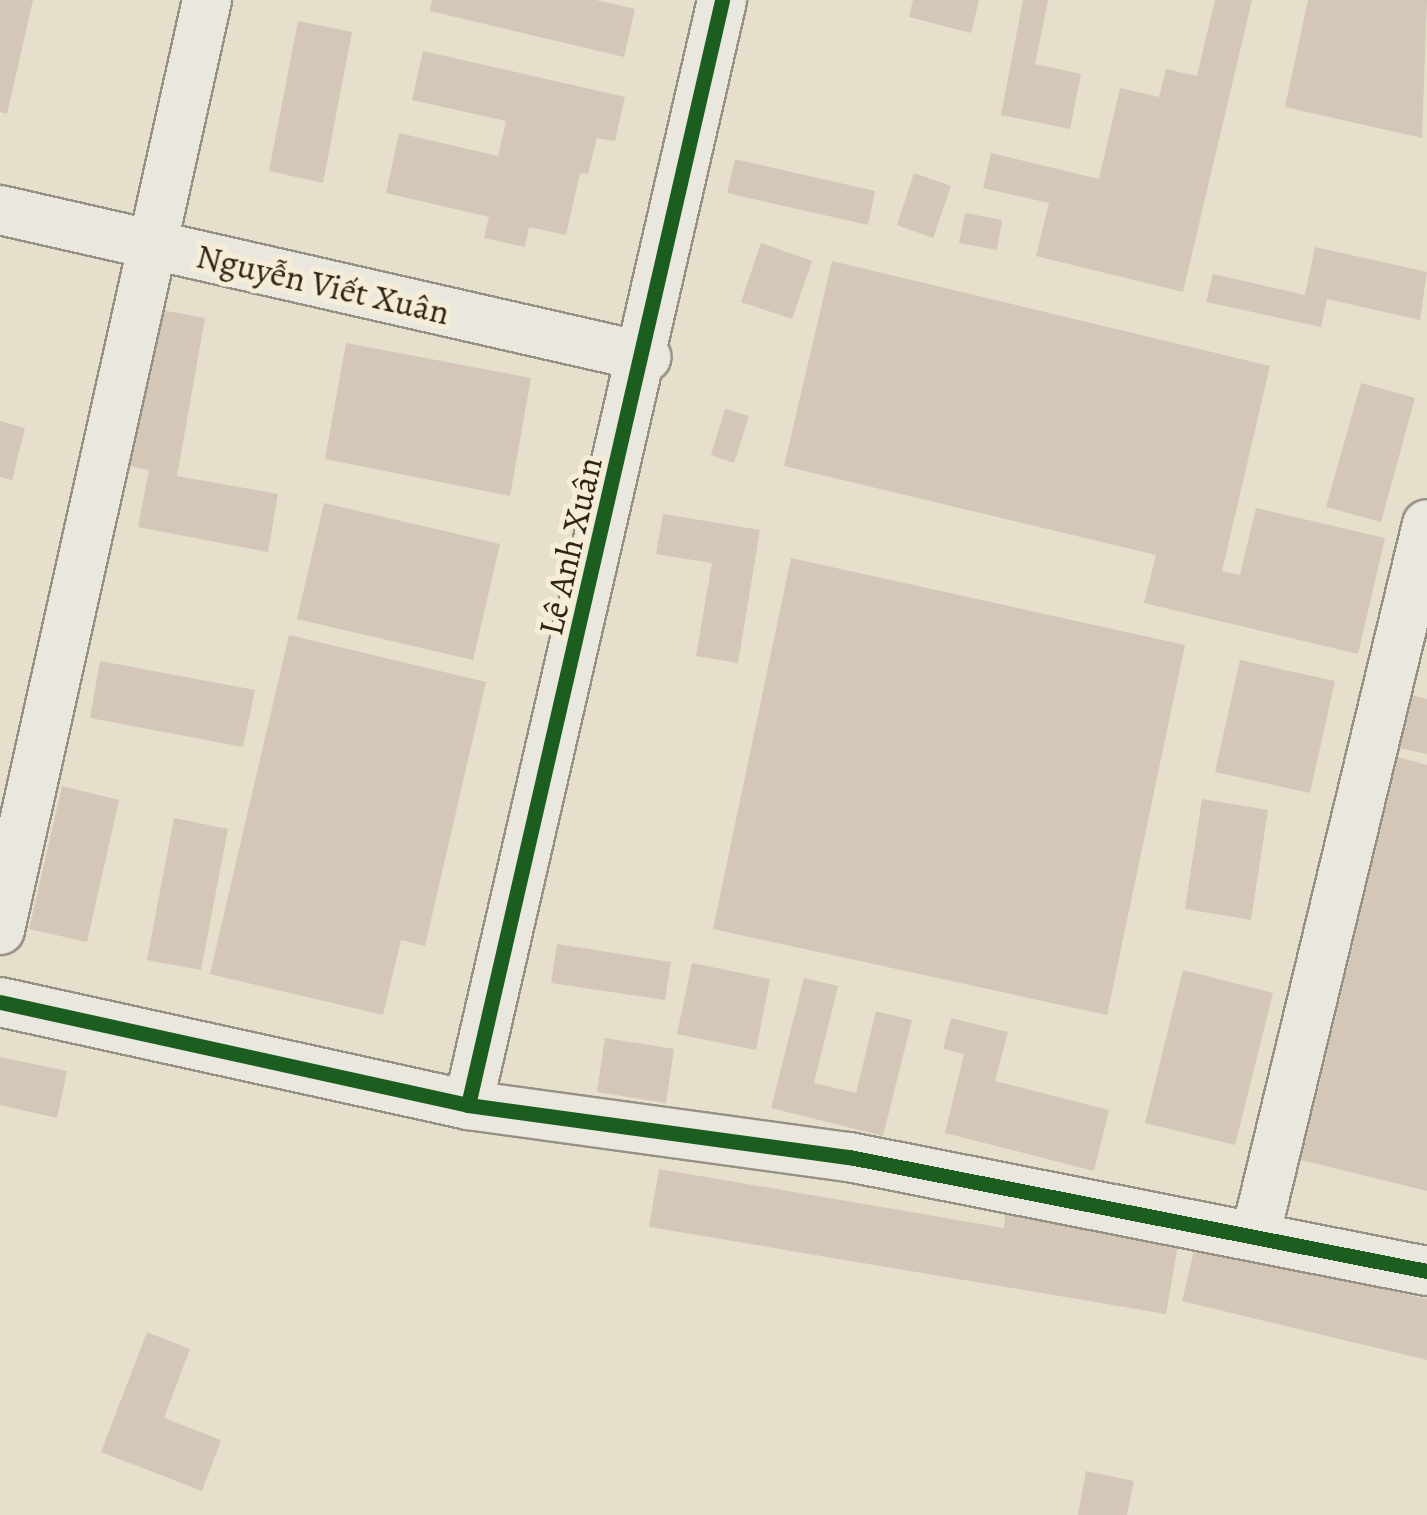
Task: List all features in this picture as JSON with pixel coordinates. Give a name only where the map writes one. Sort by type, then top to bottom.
[{"type":"street","points":[[0,930],[147,244],[206,0]]},
{"type":"street","name":"Lê Anh Xuân","points":[[468,1105],[646,357],[722,0]]},
{"type":"street","name":"Nguyễn Viết Xuân","points":[[0,210],[646,357]]},
{"type":"street","points":[[1256,1232],[1427,524]]},
{"type":"street","points":[[0,1002],[468,1105],[849,1157],[1256,1232],[1427,1271]]},
{"type":"building","points":[[0,0],[33,0],[7,114],[0,112]]},
{"type":"building","points":[[432,0],[596,0],[635,9],[624,57],[430,11]]},
{"type":"building","points":[[913,0],[979,0],[971,33],[909,17]]},
{"type":"building","points":[[1023,0],[1048,0],[1035,64],[1081,74],[1070,129],[1001,115]]},
{"type":"building","points":[[1215,0],[1252,0],[1183,292],[1036,256],[1049,203],[983,188],[991,153],[1099,179],[1120,88],[1159,97],[1166,69],[1197,76]]},
{"type":"building","points":[[1308,0],[1427,0],[1422,138],[1285,107]]},
{"type":"building","points":[[298,21],[352,32],[323,183],[269,171]]},
{"type":"building","points":[[423,51],[625,97],[615,141],[597,138],[588,174],[580,173],[566,235],[529,227],[525,247],[484,238],[489,217],[386,193],[399,133],[498,156],[506,121],[412,100]]},
{"type":"building","points":[[735,159],[875,191],[868,225],[727,193]]},
{"type":"building","points":[[914,173],[951,186],[933,238],[897,225]]},
{"type":"building","points":[[965,213],[1002,220],[997,250],[959,243]]},
{"type":"building","points":[[761,243],[812,261],[792,319],[741,302]]},
{"type":"building","points":[[1315,247],[1427,272],[1420,320],[1327,299],[1321,327],[1206,302],[1213,274],[1305,295]]},
{"type":"building","points":[[832,261],[1270,366],[1222,571],[1240,575],[1256,508],[1385,538],[1358,654],[1144,603],[1156,555],[784,466]]},
{"type":"building","points":[[150,308],[205,318],[177,476],[278,494],[268,552],[138,527],[149,470],[122,465]]},
{"type":"building","points":[[346,343],[531,378],[510,496],[325,459]]},
{"type":"building","points":[[1361,383],[1415,398],[1381,522],[1326,507]]},
{"type":"building","points":[[725,409],[749,416],[734,463],[711,455]]},
{"type":"building","points":[[0,421],[25,428],[12,480],[0,477]]},
{"type":"building","points":[[324,503],[500,544],[473,660],[297,619]]},
{"type":"building","points":[[663,514],[760,530],[738,663],[696,656],[712,563],[656,554]]},
{"type":"building","points":[[791,558],[1185,645],[1107,1015],[713,929]]},
{"type":"building","points":[[289,635],[486,682],[425,946],[401,940],[383,1015],[210,974]]},
{"type":"building","points":[[1240,660],[1335,681],[1310,793],[1215,772]]},
{"type":"building","points":[[100,661],[255,690],[243,747],[90,718]]},
{"type":"building","points":[[1411,695],[1427,699],[1427,754],[1399,748]]},
{"type":"building","points":[[1398,757],[1427,765],[1427,1191],[1301,1160]]},
{"type":"building","points":[[62,786],[119,800],[87,942],[29,929]]},
{"type":"building","points":[[1202,799],[1268,810],[1251,920],[1185,909]]},
{"type":"building","points":[[174,818],[228,829],[201,970],[147,960]]},
{"type":"building","points":[[557,944],[671,962],[665,1000],[551,983]]},
{"type":"building","points":[[692,963],[770,979],[756,1050],[677,1034]]},
{"type":"building","points":[[1183,970],[1273,993],[1235,1145],[1145,1123]]},
{"type":"building","points":[[804,978],[838,986],[814,1083],[856,1093],[876,1011],[912,1020],[883,1136],[771,1108]]},
{"type":"building","points":[[951,1018],[1008,1032],[995,1081],[1109,1110],[1094,1171],[945,1133],[964,1054],[943,1049]]},
{"type":"building","points":[[605,1038],[674,1049],[666,1103],[597,1092]]},
{"type":"building","points":[[0,1057],[67,1071],[57,1118],[0,1105]]},
{"type":"building","points":[[659,1169],[1004,1228],[1006,1210],[1179,1239],[1166,1314],[649,1227]]},
{"type":"building","points":[[1196,1243],[1427,1299],[1427,1360],[1182,1301]]},
{"type":"building","points":[[147,1332],[190,1349],[164,1418],[221,1440],[202,1491],[101,1452]]},
{"type":"building","points":[[1086,1471],[1134,1481],[1127,1515],[1078,1515]]},
{"type":"cycle path","points":[[468,1105],[722,0]]},
{"type":"cycle path","points":[[0,1002],[468,1105],[849,1157],[1427,1271]]}]
